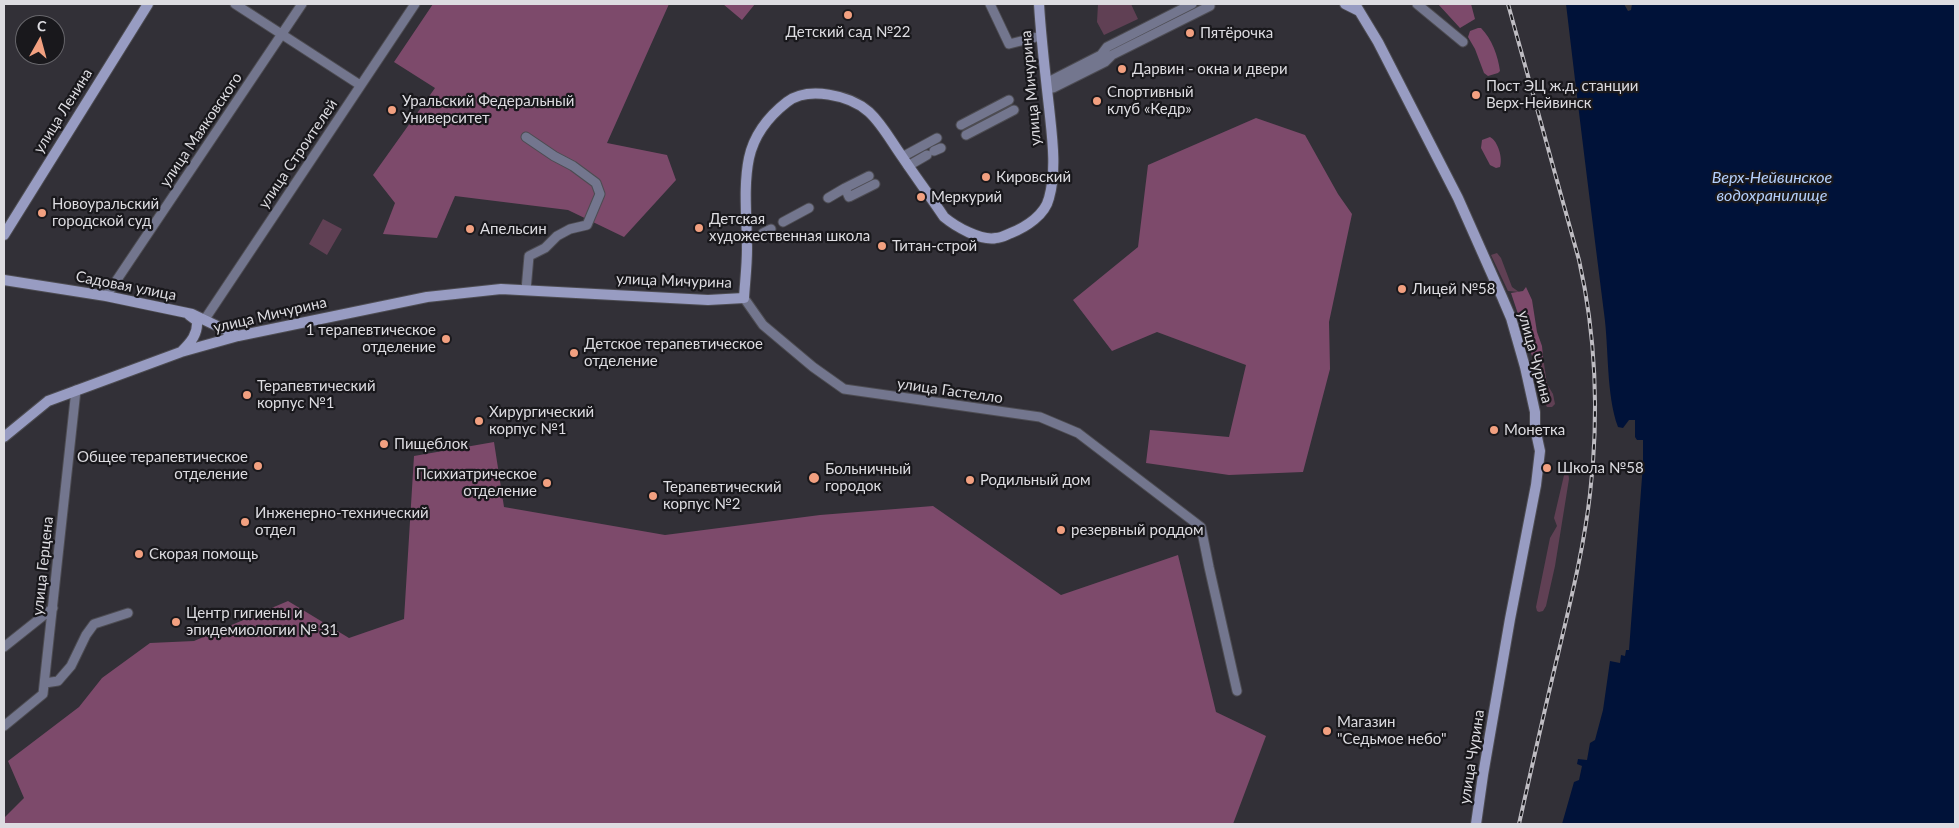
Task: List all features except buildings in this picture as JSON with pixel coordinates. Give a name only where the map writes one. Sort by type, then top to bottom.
[{"type":"street","name":"улица Ленина","points":[[4,235],[148,4]]},
{"type":"street","points":[[234,4],[360,85]]},
{"type":"street","name":"улица Маяковского","points":[[106,296],[302,4]]},
{"type":"street","name":"улица Строителей","points":[[205,319],[414,4]]},
{"type":"street","points":[[990,4],[1009,44],[1041,36]]},
{"type":"street","name":"улица Мичурина","points":[[4,437],[48,401],[181,352],[238,336],[427,297],[501,289],[708,300],[744,298],[747,251],[748,165],[750,156],[760,132],[774,112],[791,100],[809,94],[826,95],[851,102],[868,112],[881,127],[944,217],[964,230],[996,239],[1019,230],[1035,220],[1049,200],[1052,171],[1052,136],[1039,4]]},
{"type":"street","points":[[1192,4],[1107,47],[1101,54],[1053,84],[1104,62],[1112,55],[1210,6],[1209,4]]},
{"type":"street","points":[[1344,4],[1357,6]]},
{"type":"street","points":[[1417,4],[1463,42]]},
{"type":"street","name":"улица Чурина","points":[[1357,6],[1378,42],[1458,198],[1502,297],[1523,358],[1535,412],[1535,428],[1540,451],[1536,485],[1495,707],[1476,824]]},
{"type":"street","points":[[961,125],[1009,100]]},
{"type":"street","points":[[966,135],[1014,110]]},
{"type":"street","points":[[526,137],[573,166],[596,183],[600,194],[587,224],[556,236],[545,248],[529,256],[526,290]]},
{"type":"street","points":[[905,161],[937,138]]},
{"type":"street","points":[[905,161],[934,151]]},
{"type":"street","points":[[828,198],[869,176]]},
{"type":"street","points":[[845,188],[849,196],[874,184]]},
{"type":"street","points":[[783,222],[809,208]]},
{"type":"street","points":[[762,234],[772,229]]},
{"type":"street","name":"Садовая улица","points":[[4,280],[106,296],[186,313],[205,319],[238,336]]},
{"type":"street","name":"улица Гастелло","points":[[744,298],[763,325],[813,368],[844,389],[1040,417],[1078,433],[1202,527],[1209,568],[1237,691]]},
{"type":"street","points":[[181,352],[190,343],[198,330],[197,321],[186,313]]},
{"type":"street","name":"улица Герцена","points":[[4,726],[43,694],[76,390]]},
{"type":"street","points":[[4,647],[53,608]]},
{"type":"street","points":[[45,683],[58,681],[71,666],[86,635],[94,624],[128,613]]},
{"type":"shaded area","points":[[433,4],[669,4],[607,143],[667,155],[676,180],[624,237],[568,210],[455,196],[437,238],[383,234],[395,203],[373,175],[435,88],[394,62]]},
{"type":"shaded area","points":[[723,4],[755,4],[742,20]]},
{"type":"shaded area","points":[[1098,4],[1131,4],[1138,19],[1104,35],[1097,22]]},
{"type":"shaded area","points":[[1438,4],[1471,4],[1475,19],[1460,28]]},
{"type":"shaded area","points":[[1478,28],[1485,32],[1494,48],[1500,71],[1498,73],[1488,76],[1484,73],[1475,49],[1468,37],[1470,31]]},
{"type":"shaded area","points":[[1256,118],[1305,135],[1338,194],[1352,214],[1329,322],[1330,369],[1303,472],[1229,475],[1146,463],[1150,430],[1229,437],[1246,365],[1157,332],[1112,351],[1073,300],[1138,247],[1148,165]]},
{"type":"shaded area","points":[[1490,137],[1499,150],[1500,167],[1496,168],[1490,165],[1481,148],[1482,140]]},
{"type":"shaded area","points":[[323,219],[342,229],[327,255],[309,244]]},
{"type":"shaded area","points":[[1497,253],[1501,258],[1512,287],[1519,292],[1508,291],[1491,255]]},
{"type":"shaded area","points":[[1526,287],[1532,300],[1537,332],[1542,346],[1543,357],[1540,359],[1532,356],[1511,293],[1523,291]]},
{"type":"shaded area","points":[[1532,356],[1540,359],[1543,357],[1547,384],[1553,394],[1555,404],[1552,407],[1547,407],[1546,405]]},
{"type":"shaded area","points":[[494,442],[504,507],[665,535],[820,515],[933,506],[1061,595],[1178,555],[1216,712],[1266,736],[1233,824],[4,824],[4,818],[24,798],[8,761],[79,707],[102,678],[150,643],[194,641],[288,601],[349,638],[404,619],[414,456]]},
{"type":"shaded area","points":[[1565,471],[1568,471],[1569,479],[1555,566],[1546,606],[1543,611],[1539,612],[1536,607],[1550,538],[1557,526],[1554,518]]},
{"type":"water","name":"Верх-Нейвинское водохранилище","points":[[1566,4],[1624,4],[1628,11],[1631,10],[1632,4],[1955,4],[1955,824],[1562,824],[1574,782],[1579,780],[1582,766],[1577,764],[1578,759],[1587,760],[1590,743],[1595,740],[1603,710],[1610,661],[1620,663],[1621,655],[1625,656],[1626,650],[1629,650],[1643,464],[1643,440],[1637,440],[1635,437],[1635,420],[1629,420],[1623,428],[1618,427],[1611,400],[1606,327]]},
{"type":"railway","points":[[1508,4],[1579,260],[1589,318],[1595,406],[1593,465],[1584,534],[1519,824]]},
{"type":"place","name":"Детский сад №22","points":[[848,15]]},
{"type":"place","name":"Пятёрочка","points":[[1190,33]]},
{"type":"place","name":"Дарвин - окна и двери","points":[[1122,69]]},
{"type":"place","name":"Пост ЭЦ ж.д. станции Верх-Нейвинск","points":[[1476,95]]},
{"type":"place","name":"Спортивный клуб «Кедр»","points":[[1097,101]]},
{"type":"place","name":"Уральский Федеральный Университет","points":[[392,110]]},
{"type":"place","name":"Кировский","points":[[986,177]]},
{"type":"place","name":"Меркурий","points":[[921,197]]},
{"type":"place","name":"Новоуральский городской суд","points":[[42,213]]},
{"type":"place","name":"Детская художественная школа","points":[[699,228]]},
{"type":"place","name":"Апельсин","points":[[470,229]]},
{"type":"place","name":"Титан-строй","points":[[882,246]]},
{"type":"place","name":"Лицей №58","points":[[1402,289]]},
{"type":"place","name":"1 терапевтическое отделение","points":[[446,339]]},
{"type":"place","name":"Детское терапевтическое отделение","points":[[574,353]]},
{"type":"place","name":"Терапевтический корпус №1","points":[[247,395]]},
{"type":"place","name":"Хирургический корпус №1","points":[[479,421]]},
{"type":"place","name":"Монетка","points":[[1494,430]]},
{"type":"place","name":"Пищеблок","points":[[384,444]]},
{"type":"place","name":"Общее терапевтическое отделение","points":[[258,466]]},
{"type":"place","name":"Школа №58","points":[[1547,468]]},
{"type":"place","name":"Больничный городок","points":[[814,478]]},
{"type":"place","name":"Родильный дом","points":[[970,480]]},
{"type":"place","name":"Психиатрическое отделение","points":[[547,483]]},
{"type":"place","name":"Терапевтический корпус №2","points":[[653,496]]},
{"type":"place","name":"Инженерно-технический отдел","points":[[245,522]]},
{"type":"place","name":"резервный роддом","points":[[1061,530]]},
{"type":"place","name":"Скорая помощь","points":[[139,554]]},
{"type":"place","name":"Центр гигиены и эпидемиологии № 31","points":[[176,622]]},
{"type":"place","name":"Магазин \"Седьмое небо\"","points":[[1327,731]]}]
